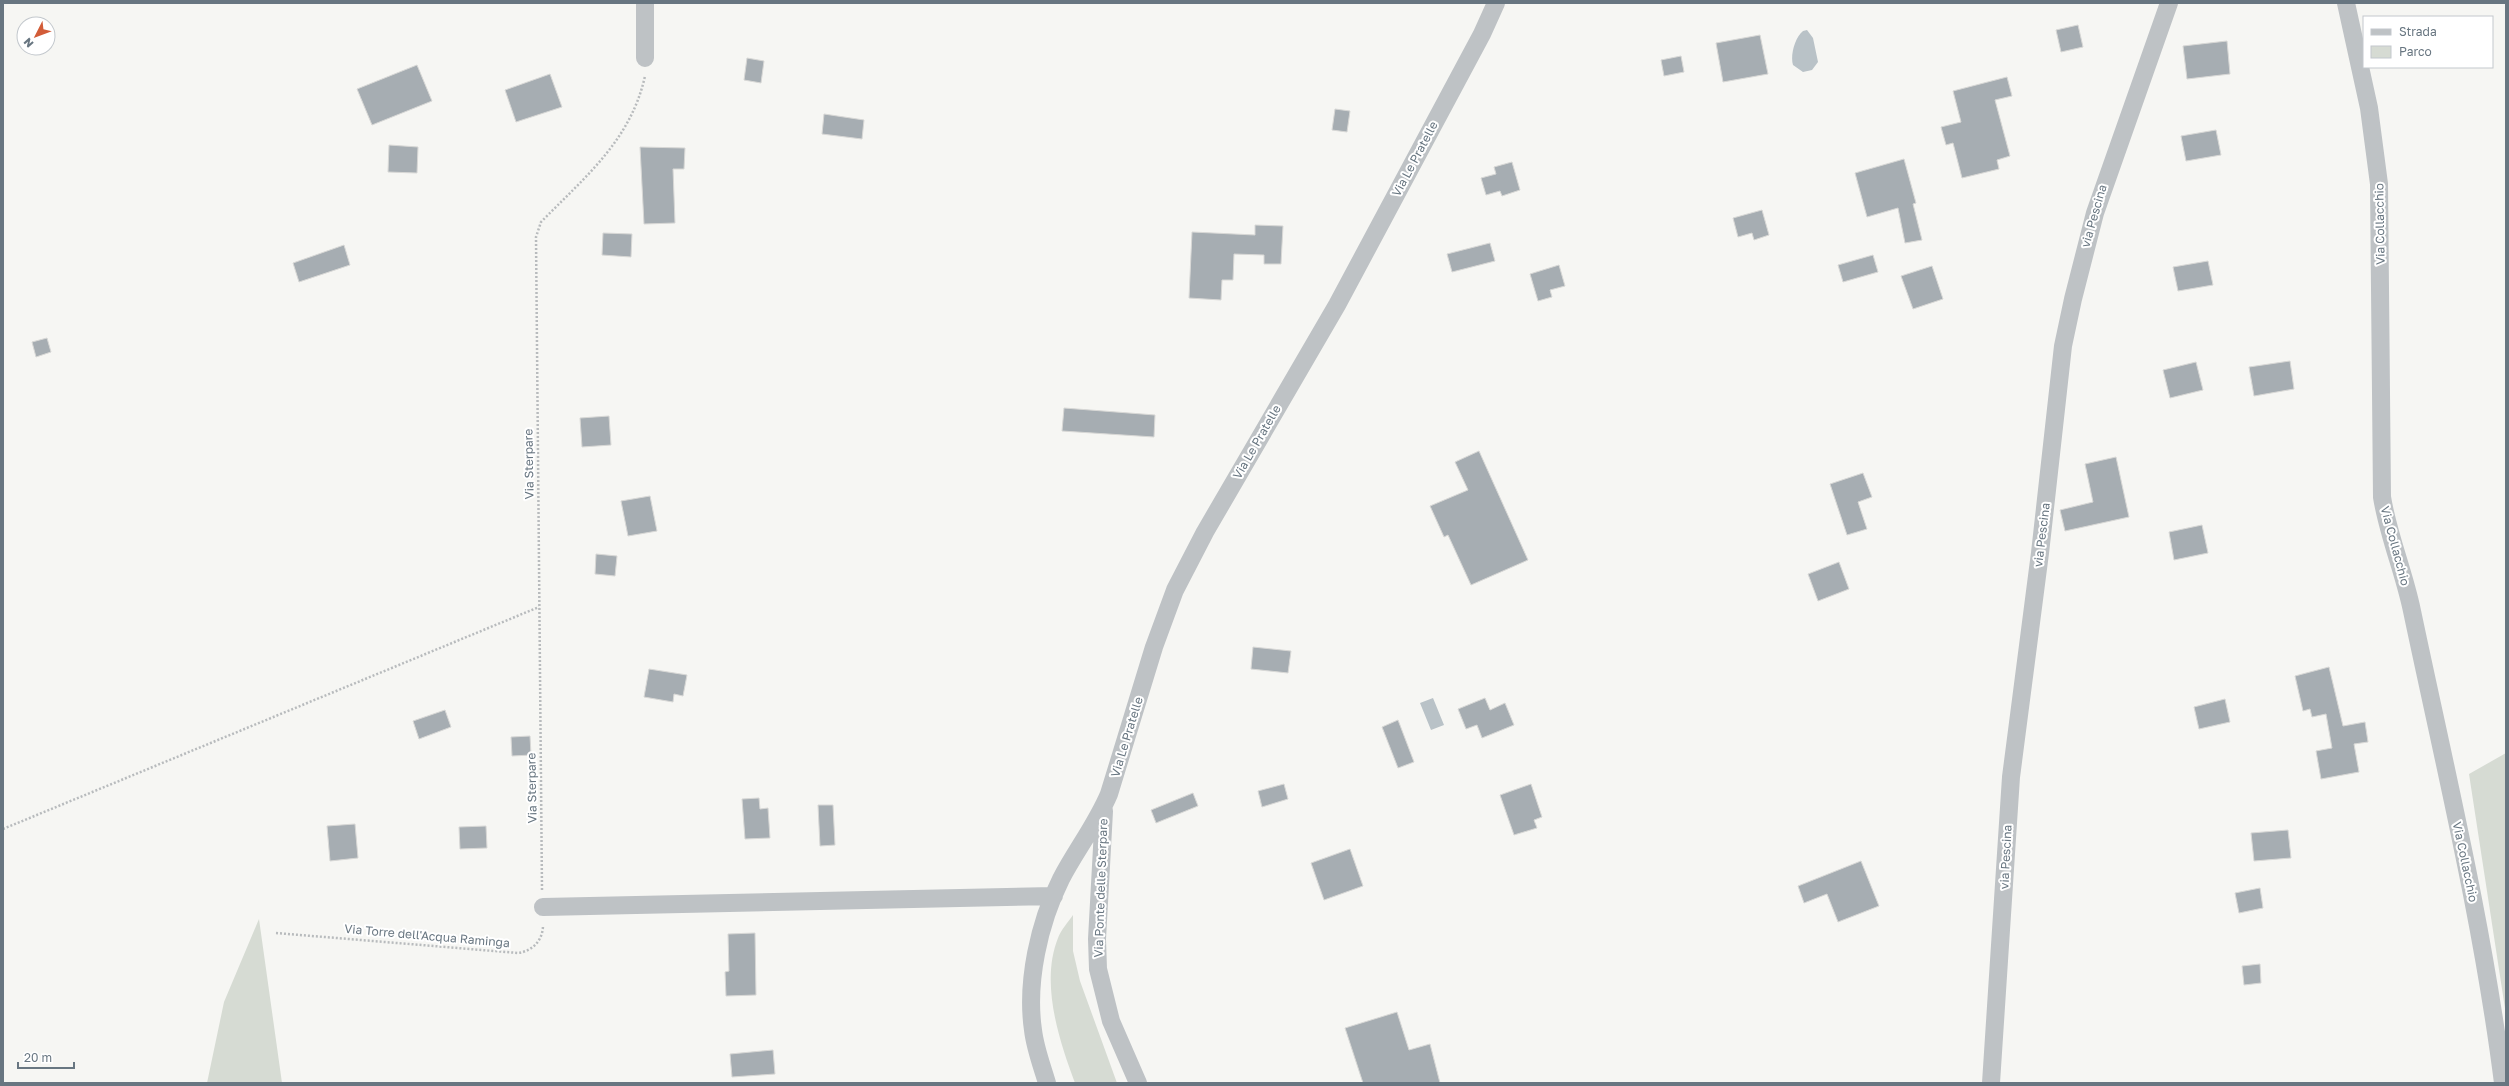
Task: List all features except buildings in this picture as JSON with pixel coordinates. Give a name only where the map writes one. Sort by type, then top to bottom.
[{"type":"street","points":[[644,58],[645,3]]},
{"type":"street","name":"Via Le Pratelle","points":[[1047,1083],[1034,1039],[1032,1005],[1037,957],[1054,896],[1065,872],[1104,806],[1154,647],[1178,585],[1202,537],[1337,305],[1482,34],[1496,3]]},
{"type":"street","name":"via Pescina","points":[[1991,1083],[2011,776],[2040,553],[2063,346],[2096,207],[2169,3]]},
{"type":"street","name":"Via Collacchio","points":[[2346,3],[2369,108],[2380,184],[2382,496],[2386,519],[2409,597],[2480,930],[2504,1083]]},
{"type":"street","name":"Via Ponte delle Sterpare","points":[[1104,806],[1097,939],[1098,968],[1111,1021],[1138,1083]]},
{"type":"street","points":[[542,907],[1054,896]]},
{"type":"path","name":"Via Sterpare","points":[[542,907],[536,237],[541,222],[613,147],[627,126],[640,97],[645,76],[644,58]]},
{"type":"path","points":[[3,829],[539,607]]},
{"type":"path","name":"Via Torre dell'Acqua Raminga","points":[[276,933],[518,952],[530,949],[538,942],[543,928],[542,907]]},
{"type":"green space","points":[[2506,753],[2506,1015],[2469,774]]},
{"type":"green space","points":[[1073,915],[1073,951],[1080,981],[1117,1083],[1075,1083],[1058,1030],[1051,992],[1053,955],[1059,935]]},
{"type":"green space","points":[[259,919],[282,1083],[207,1083],[224,1002]]},
{"type":"shaded area","points":[[1807,30],[1813,38],[1818,62],[1812,70],[1803,72],[1793,65],[1792,57],[1794,47],[1800,34]]},
{"type":"shaded area","points":[[1433,698],[1444,725],[1431,730],[1420,703]]}]
